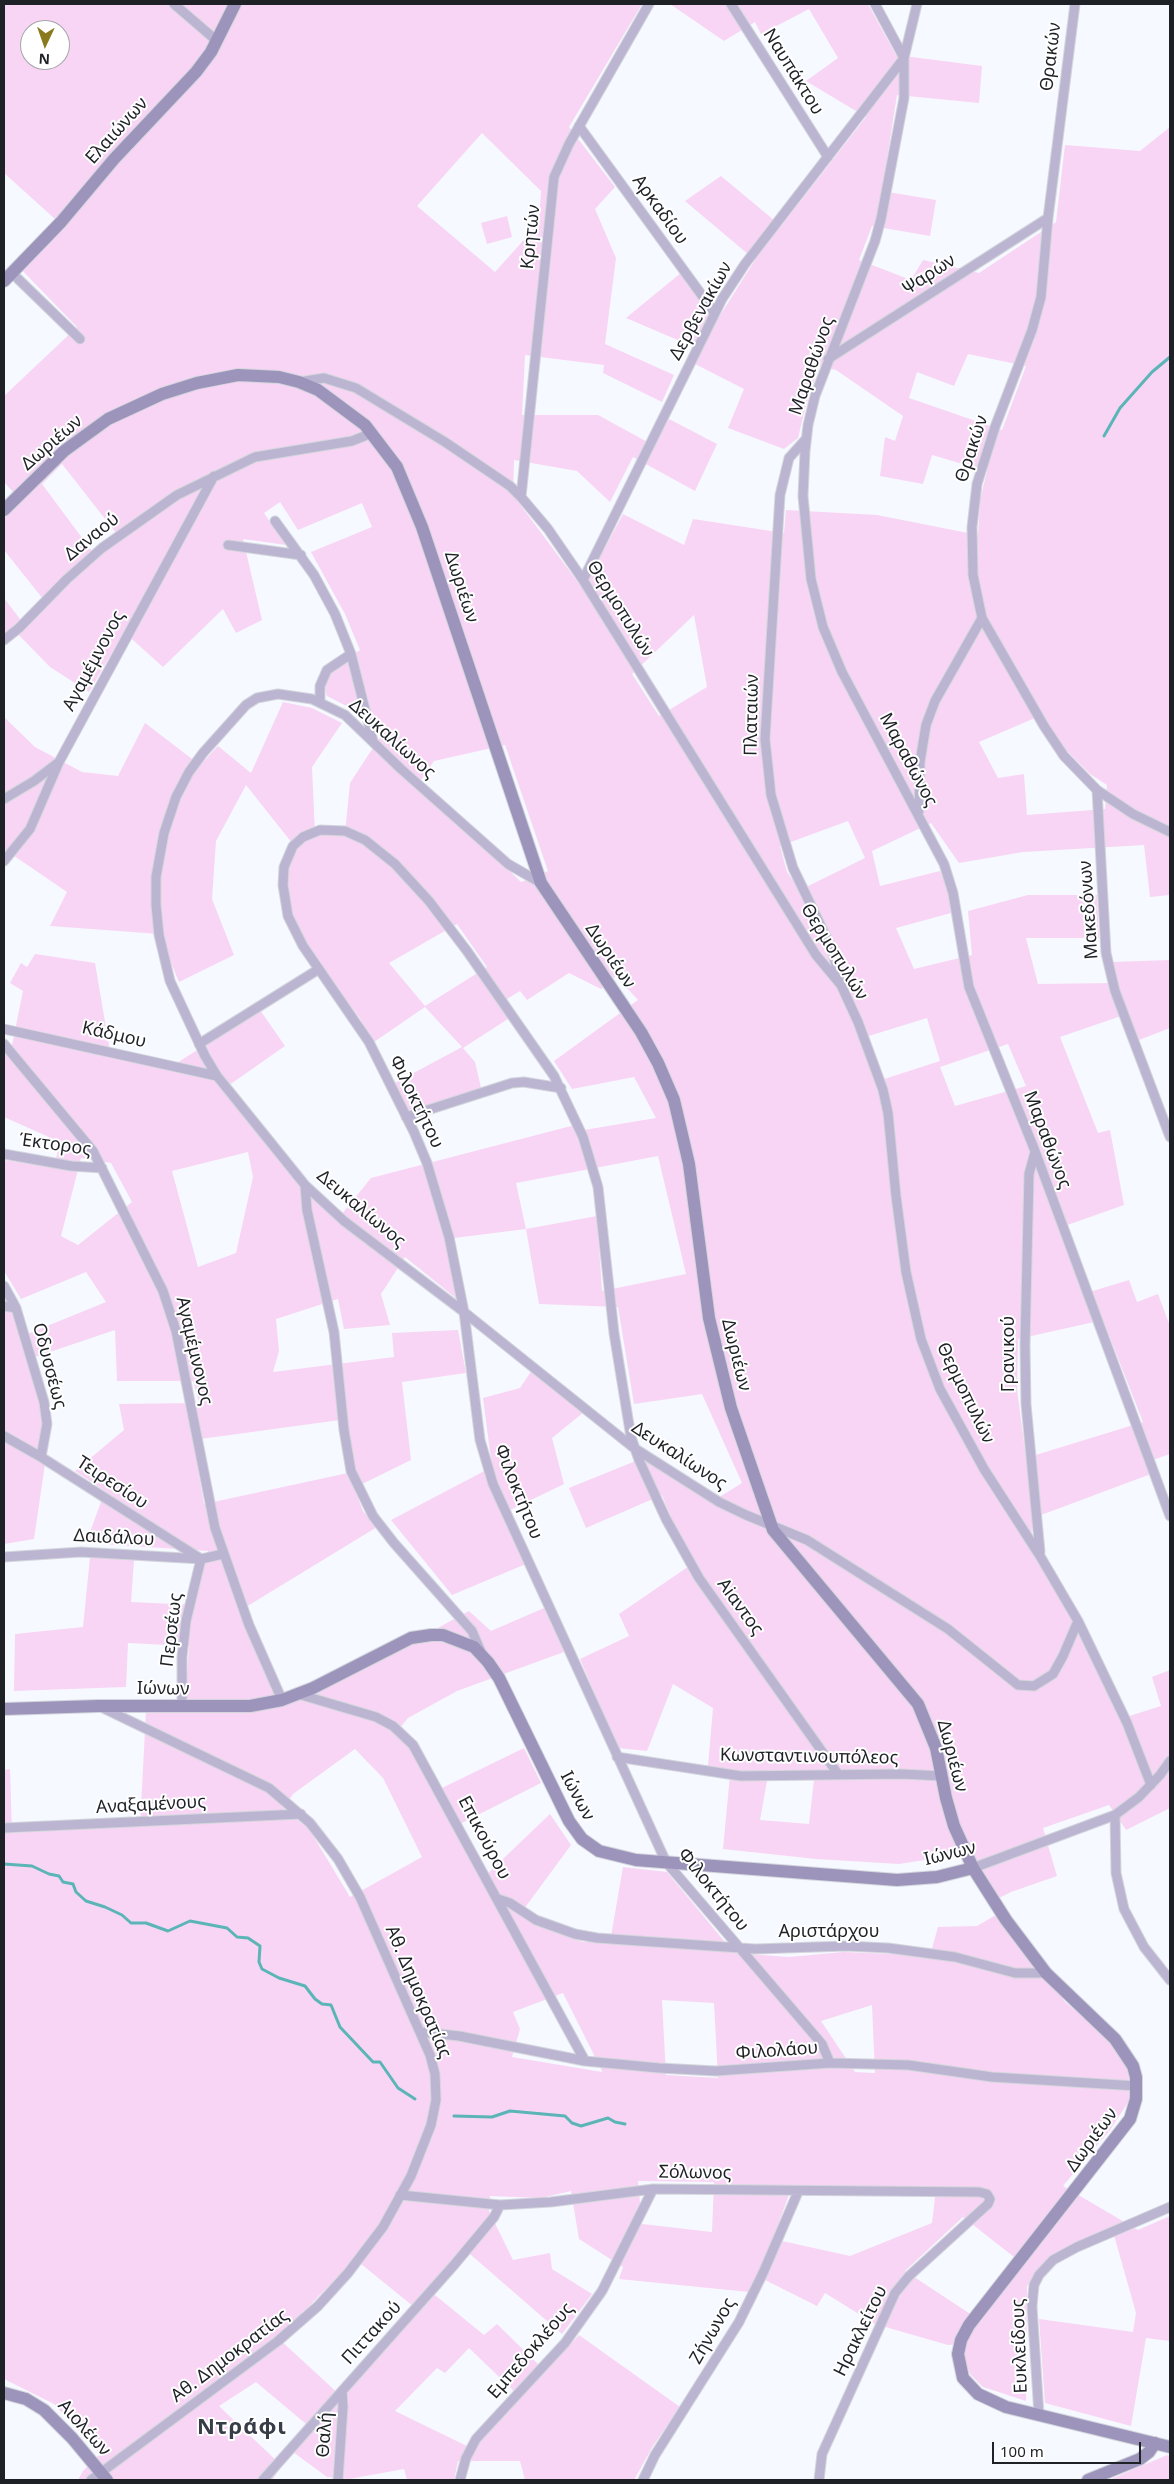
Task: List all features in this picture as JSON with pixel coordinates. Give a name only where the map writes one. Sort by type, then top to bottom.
[{"type":"street","points":[[174,4],[217,41]]},
{"type":"street","name":"Ελαιώνων","points":[[8,277],[61,222],[114,158],[196,72],[217,41],[235,4]]},
{"type":"street","name":"Κρητών","points":[[521,497],[554,177],[560,160],[649,4]]},
{"type":"street","name":"Ναυπάκτου","points":[[731,4],[828,157]]},
{"type":"street","points":[[875,4],[904,58]]},
{"type":"street","name":"Μαραθώνος","points":[[917,4],[904,58],[904,98],[881,220],[875,241],[815,396],[806,439],[804,518],[811,579],[818,614],[842,672],[940,854],[949,879],[969,987],[1035,1152],[1170,1516]]},
{"type":"street","name":"Θρακών","points":[[1074,4],[1048,218],[1041,297],[1037,314],[976,484],[971,550],[973,575],[982,618],[1044,726],[1071,765],[1097,790],[1133,814],[1170,832]]},
{"type":"street","name":"Δερβενακίων","points":[[583,580],[714,312],[745,264],[904,58]]},
{"type":"street","name":"Αρκαδίου","points":[[579,126],[714,312]]},
{"type":"street","name":"Ψαρών","points":[[828,359],[1048,218]]},
{"type":"street","points":[[8,277],[80,339]]},
{"type":"street","name":"Δωριέων","points":[[4,510],[75,443],[108,420],[137,404],[179,388],[227,376],[269,376],[299,382],[318,390],[344,408],[372,433],[397,467],[416,510],[541,883],[641,1032],[664,1075],[674,1100],[689,1164],[709,1318],[730,1402],[770,1523],[785,1547],[914,1698],[933,1738],[951,1818],[973,1868],[1006,1920],[1046,1972],[1123,2047],[1133,2066],[1137,2086],[1134,2109],[1124,2129],[969,2325],[959,2346],[960,2370],[972,2390],[995,2403],[1039,2416],[1170,2447]]},
{"type":"street","name":"Θερμοπυλών","points":[[299,382],[324,378],[337,380],[356,388],[446,442],[510,486],[521,497],[548,529],[583,580],[816,955],[840,985],[858,1022],[883,1090],[888,1113],[906,1272],[920,1339],[940,1389],[984,1469],[1040,1556],[1078,1621],[1127,1723],[1151,1785]]},
{"type":"street","name":"Δαναού","points":[[4,640],[19,628],[81,566],[117,536],[166,502],[214,476],[255,457],[352,441],[372,433]]},
{"type":"street","name":"Πλαταιών","points":[[806,439],[789,458],[780,495],[764,739],[772,795],[793,868],[832,949],[840,985]]},
{"type":"street","name":"Αγαμέμνονος","points":[[4,861],[30,829],[59,762],[214,476]]},
{"type":"street","points":[[276,521],[301,555],[328,600],[352,654],[373,743]]},
{"type":"street","points":[[228,545],[301,555]]},
{"type":"street","points":[[919,814],[920,762],[926,725],[935,701],[982,618]]},
{"type":"street","points":[[320,702],[322,678],[327,670],[352,654]]},
{"type":"street","name":"Δευκαλίωνος","points":[[541,883],[508,864],[373,743],[345,715],[320,702],[297,695],[278,694],[257,698],[246,705],[197,761],[173,805],[158,860],[156,886],[157,918],[170,981],[199,1044],[217,1076],[305,1185],[350,1226],[464,1312],[634,1448],[720,1502],[806,1540],[948,1629],[1018,1685],[1026,1687],[1038,1684],[1053,1674],[1064,1656],[1078,1621]]},
{"type":"street","points":[[4,799],[34,781],[59,762]]},
{"type":"street","name":"Μακεδόνων","points":[[1097,790],[1106,953],[1115,992],[1170,1137]]},
{"type":"street","name":"Φιλοκτήτου","points":[[634,1448],[609,1301],[598,1186],[589,1152],[561,1088],[540,1052],[467,950],[423,894],[378,849],[365,840],[337,830],[320,830],[297,841],[286,860],[283,876],[288,916],[319,969],[366,1038],[406,1117],[427,1164],[443,1214],[464,1312],[480,1440],[489,1472],[666,1862],[822,2044],[830,2063]]},
{"type":"street","points":[[199,1044],[319,969]]},
{"type":"street","name":"Κάδμου","points":[[4,1028],[217,1076]]},
{"type":"street","name":"Αγαμέμνονος","points":[[4,1044],[84,1138],[102,1168],[158,1280],[172,1318],[206,1491],[223,1554],[249,1625],[282,1700]]},
{"type":"street","points":[[406,1117],[512,1083],[524,1082],[561,1088]]},
{"type":"street","name":"Γρανικού","points":[[1035,1152],[1029,1174],[1025,1289],[1025,1374],[1028,1438],[1040,1556]]},
{"type":"street","name":"Έκτορος","points":[[4,1154],[71,1166],[102,1168]]},
{"type":"street","points":[[305,1185],[307,1210],[334,1332],[344,1430],[351,1471],[373,1516],[394,1543],[472,1631],[481,1652]]},
{"type":"street","name":"Οδυσσέως","points":[[4,1286],[16,1308],[46,1410],[46,1432],[41,1456]]},
{"type":"street","points":[[4,1306],[16,1308]]},
{"type":"street","name":"Τειρεσίου","points":[[4,1436],[41,1456],[201,1559]]},
{"type":"street","points":[[4,1445],[23,1446]]},
{"type":"street","name":"Aiαντος","points":[[634,1448],[666,1519],[699,1578],[838,1774]]},
{"type":"street","name":"Δαιδάλου","points":[[4,1557],[81,1552],[201,1559],[223,1554]]},
{"type":"street","name":"Περσέως","points":[[182,1707],[186,1621],[201,1559]]},
{"type":"street","name":"Ιώνων","points":[[4,1709],[98,1706],[237,1707],[282,1700],[298,1694],[411,1638],[431,1634],[453,1638],[481,1652],[499,1678],[569,1821],[589,1846],[610,1855],[636,1860],[897,1880],[937,1877],[973,1868],[1115,1815],[1131,1804],[1151,1785],[1170,1760]]},
{"type":"street","name":"Επικούρου","points":[[298,1694],[376,1717],[406,1738],[425,1763],[585,2061]]},
{"type":"street","name":"Αθ. Δημοκρατίας","points":[[98,1706],[256,1781],[279,1796],[301,1814],[328,1845],[351,1881],[421,2032],[435,2074],[435,2108],[420,2156],[383,2227],[359,2261],[302,2321],[266,2351],[99,2478]]},
{"type":"street","name":"Κωνσταντινουπόλεος","points":[[617,1757],[742,1776],[838,1774],[942,1776]]},
{"type":"street","name":"Αναξαμένους","points":[[4,1828],[301,1814]]},
{"type":"street","points":[[1115,1815],[1116,1874],[1124,1909],[1140,1941],[1170,1980]]},
{"type":"street","name":"Αριστάρχου","points":[[498,1899],[536,1920],[586,1936],[739,1949],[846,1946],[888,1948],[955,1957],[1016,1974],[1046,1972]]},
{"type":"street","name":"Φιλολάου","points":[[421,2032],[459,2036],[585,2061],[716,2071],[830,2063],[908,2065],[992,2077],[1137,2086]]},
{"type":"street","name":"Σόλωνος","points":[[400,2195],[500,2205],[551,2202],[653,2189],[798,2192],[979,2192],[990,2197]]},
{"type":"street","name":"Εμπεδοκλέους","points":[[460,2480],[466,2458],[476,2439],[564,2343],[602,2291],[653,2189]]},
{"type":"street","name":"Ζήνωνος","points":[[643,2480],[655,2455],[739,2322],[763,2273],[798,2192]]},
{"type":"street","name":"Ηρακλείτου","points":[[819,2480],[822,2454],[899,2288],[988,2204],[990,2197]]},
{"type":"street","name":"Πιττακού","points":[[264,2480],[454,2265],[490,2222],[500,2205]]},
{"type":"street","name":"Ευκλείδους","points":[[1039,2416],[1032,2306],[1036,2280],[1049,2263],[1061,2255],[1170,2207]]},
{"type":"street","name":"Θαλή","points":[[338,2480],[343,2413],[342,2391]]},
{"type":"street","name":"Αιολέων","points":[[4,2393],[26,2399],[44,2410],[99,2478]]},
{"type":"street","points":[[1088,2480],[1140,2459],[1149,2452],[1155,2443]]},
{"type":"shaded area","points":[[4,4],[642,4],[569,127],[615,187],[595,209],[616,258],[605,344],[674,375],[662,402],[603,373],[604,365],[525,355],[522,415],[598,415],[653,445],[669,419],[717,444],[695,491],[633,457],[610,502],[577,471],[514,460],[513,495],[583,589],[623,514],[684,545],[693,519],[784,533],[786,510],[877,515],[978,535],[980,500],[987,471],[932,455],[923,484],[880,476],[885,437],[895,441],[903,416],[836,370],[819,366],[798,438],[784,449],[728,428],[744,389],[695,364],[701,350],[626,318],[682,272],[719,317],[755,260],[685,201],[721,176],[781,226],[866,117],[806,81],[838,58],[809,9],[761,34],[755,22],[724,41],[670,4],[868,4],[896,55],[982,66],[979,103],[897,95],[882,191],[936,200],[930,236],[872,226],[859,260],[911,280],[923,260],[979,273],[1056,222],[1065,145],[1140,151],[1170,127],[1170,895],[1150,897],[1144,845],[1023,852],[959,863],[931,823],[872,851],[880,886],[940,871],[948,888],[951,913],[896,928],[914,969],[972,955],[968,911],[1028,895],[1097,895],[1099,938],[1026,938],[1038,984],[1115,983],[1112,962],[1170,960],[1170,1028],[1139,1040],[1127,1014],[1060,1037],[1098,1133],[1110,1130],[1124,1205],[1059,1228],[1083,1294],[1129,1280],[1137,1302],[1158,1294],[1170,1326],[1170,1454],[1147,1462],[1151,1474],[1033,1518],[1030,1549],[1080,1632],[1120,1719],[1161,1706],[1152,1677],[1170,1670],[1170,1808],[1126,1830],[1109,1805],[1043,1828],[1057,1876],[1011,1892],[993,1901],[962,1854],[899,1864],[816,1859],[723,1849],[730,1775],[708,1766],[713,1708],[673,1684],[647,1751],[618,1748],[580,1659],[629,1636],[619,1614],[695,1562],[673,1523],[662,1495],[586,1528],[569,1488],[648,1456],[713,1501],[742,1483],[702,1394],[634,1404],[618,1307],[539,1304],[526,1229],[446,1239],[457,1299],[405,1257],[381,1294],[390,1325],[344,1329],[338,1299],[276,1319],[279,1351],[273,1372],[394,1357],[392,1333],[458,1330],[466,1373],[402,1382],[411,1460],[354,1488],[363,1511],[377,1527],[241,1610],[281,1704],[331,1686],[469,1611],[491,1631],[544,1608],[564,1652],[457,1691],[408,1718],[399,1729],[417,1747],[442,1788],[524,1748],[541,1783],[456,1826],[483,1878],[550,1814],[571,1845],[521,1913],[554,1932],[583,1942],[610,1942],[623,1867],[667,1872],[734,1953],[789,1957],[843,1952],[896,1954],[929,1959],[938,1927],[977,1926],[1001,1912],[1065,2002],[1113,2041],[1129,2070],[1129,2101],[1110,2130],[1063,2186],[1138,2230],[1170,2216],[1170,2341],[1146,2338],[1131,2426],[1045,2403],[1039,2319],[1133,2332],[1136,2313],[1112,2228],[1061,2250],[1049,2259],[1027,2286],[1026,2401],[983,2387],[970,2374],[965,2360],[964,2344],[948,2345],[875,2324],[825,2293],[817,2306],[757,2276],[749,2292],[619,2279],[623,2267],[579,2239],[571,2191],[541,2198],[490,2196],[489,2211],[513,2260],[550,2253],[552,2269],[592,2294],[562,2334],[463,2248],[430,2291],[484,2335],[497,2324],[545,2371],[579,2335],[680,2407],[653,2446],[634,2480],[525,2480],[520,2461],[458,2461],[454,2480],[407,2480],[404,2469],[349,2479],[327,2477],[293,2452],[312,2429],[256,2382],[219,2406],[282,2466],[272,2480],[78,2480],[83,2471],[100,2454],[54,2404],[4,2379],[4,1770],[10,1769],[12,1833],[140,1826],[146,1711],[185,1709],[189,1646],[128,1643],[126,1687],[14,1691],[15,1634],[83,1627],[90,1557],[134,1560],[131,1602],[195,1605],[208,1551],[86,1543],[105,1491],[75,1471],[124,1430],[119,1404],[199,1403],[193,1381],[117,1381],[115,1330],[32,1358],[42,1416],[45,1464],[34,1539],[4,1544],[4,1308],[17,1310],[25,1335],[106,1302],[86,1272],[21,1299],[4,1271],[4,1160],[54,1167],[60,1142],[4,1117],[4,1052],[12,1045],[23,991],[10,983],[21,963],[27,967],[35,954],[95,963],[111,1057],[169,1068],[260,1010],[285,1046],[225,1088],[337,1220],[371,1178],[575,1125],[578,1131],[656,1118],[634,1077],[572,1089],[554,1061],[638,1000],[616,976],[601,989],[569,973],[527,1000],[520,991],[502,1002],[511,1017],[463,1048],[475,1062],[482,1092],[409,1111],[395,1083],[462,1047],[425,1007],[374,1042],[359,1017],[313,959],[300,933],[290,909],[286,886],[289,861],[296,848],[246,785],[216,841],[212,899],[234,955],[179,982],[159,934],[50,926],[67,892],[4,849],[4,717],[35,747],[82,772],[118,776],[145,723],[200,765],[218,746],[251,773],[283,702],[312,708],[342,723],[312,767],[315,833],[345,833],[350,783],[382,734],[364,715],[327,696],[323,682],[339,663],[360,650],[345,614],[311,552],[372,527],[362,503],[298,530],[280,502],[264,513],[286,545],[243,539],[262,620],[236,633],[223,609],[163,667],[124,632],[89,692],[50,667],[12,628],[4,633],[4,598],[26,627],[47,604],[4,550],[4,519],[22,502],[4,482],[4,396],[77,327],[14,262],[55,219],[4,173]],"holes":[[[482,133],[541,191],[539,223],[495,272],[417,206]],[[968,354],[1026,366],[1002,430],[909,398],[917,372],[954,386]],[[62,464],[120,538],[97,558],[42,484]],[[694,615],[707,687],[659,716],[632,674]],[[1042,715],[1064,748],[1090,774],[1107,785],[1105,809],[1027,815],[1024,774],[998,778],[979,742]],[[505,745],[548,871],[521,882],[419,783],[434,761]],[[848,821],[865,858],[800,890],[787,872],[780,846]],[[457,924],[487,967],[425,1006],[389,963]],[[927,1018],[940,1061],[875,1082],[859,1039]],[[1008,1044],[1026,1086],[955,1106],[940,1067]],[[248,1152],[253,1177],[236,1253],[198,1267],[172,1171]],[[658,1156],[686,1274],[602,1291],[597,1216],[526,1229],[516,1183]],[[81,1158],[111,1163],[132,1202],[78,1245],[61,1236]],[[1103,1320],[1143,1422],[1026,1458],[1017,1389],[1018,1339]],[[340,1420],[348,1473],[204,1504],[193,1440]],[[355,1749],[383,1778],[422,1857],[350,1897],[309,1829],[295,1818],[277,1820],[293,1794]],[[769,1770],[815,1771],[809,1824],[760,1820]],[[563,1993],[602,2072],[512,2057],[520,2029],[513,2012]],[[662,2000],[714,2003],[718,2078],[666,2075]],[[872,2005],[875,2073],[855,2072],[821,2021]],[[638,2181],[714,2182],[712,2232],[642,2224]],[[792,2186],[936,2189],[932,2223],[850,2256],[773,2239]],[[963,2217],[1023,2264],[981,2321],[905,2271]],[[355,2259],[419,2311],[341,2396],[278,2338]],[[469,2348],[519,2396],[485,2432],[473,2449],[395,2411],[437,2368],[445,2373]]]},
{"type":"shaded area","points":[[507,216],[512,237],[487,244],[481,223]]},
{"type":"shaded area","points":[[532,1370],[584,1412],[552,1438],[564,1484],[504,1513],[526,1564],[452,1595],[391,1520],[492,1467],[483,1398],[520,1388]]},
{"type":"shaded area","points":[[1167,2455],[1170,2456],[1170,2480],[1109,2480]]},
{"type":"waterway","points":[[1104,436],[1120,408],[1152,372],[1170,357]]},
{"type":"waterway","points":[[4,1864],[32,1866],[49,1874],[59,1876],[63,1882],[73,1884],[76,1892],[86,1901],[122,1915],[131,1923],[146,1923],[168,1931],[190,1921],[227,1928],[237,1937],[248,1938],[260,1946],[259,1962],[262,1969],[279,1978],[305,1986],[315,1999],[322,2004],[331,2005],[340,2027],[373,2062],[380,2062],[398,2088],[415,2099]]},
{"type":"waterway","points":[[454,2116],[492,2117],[510,2111],[565,2116],[572,2123],[581,2126],[608,2118],[625,2124]]},
{"type":"district","name":"Ντράφι","points":[[242,2428]]}]
